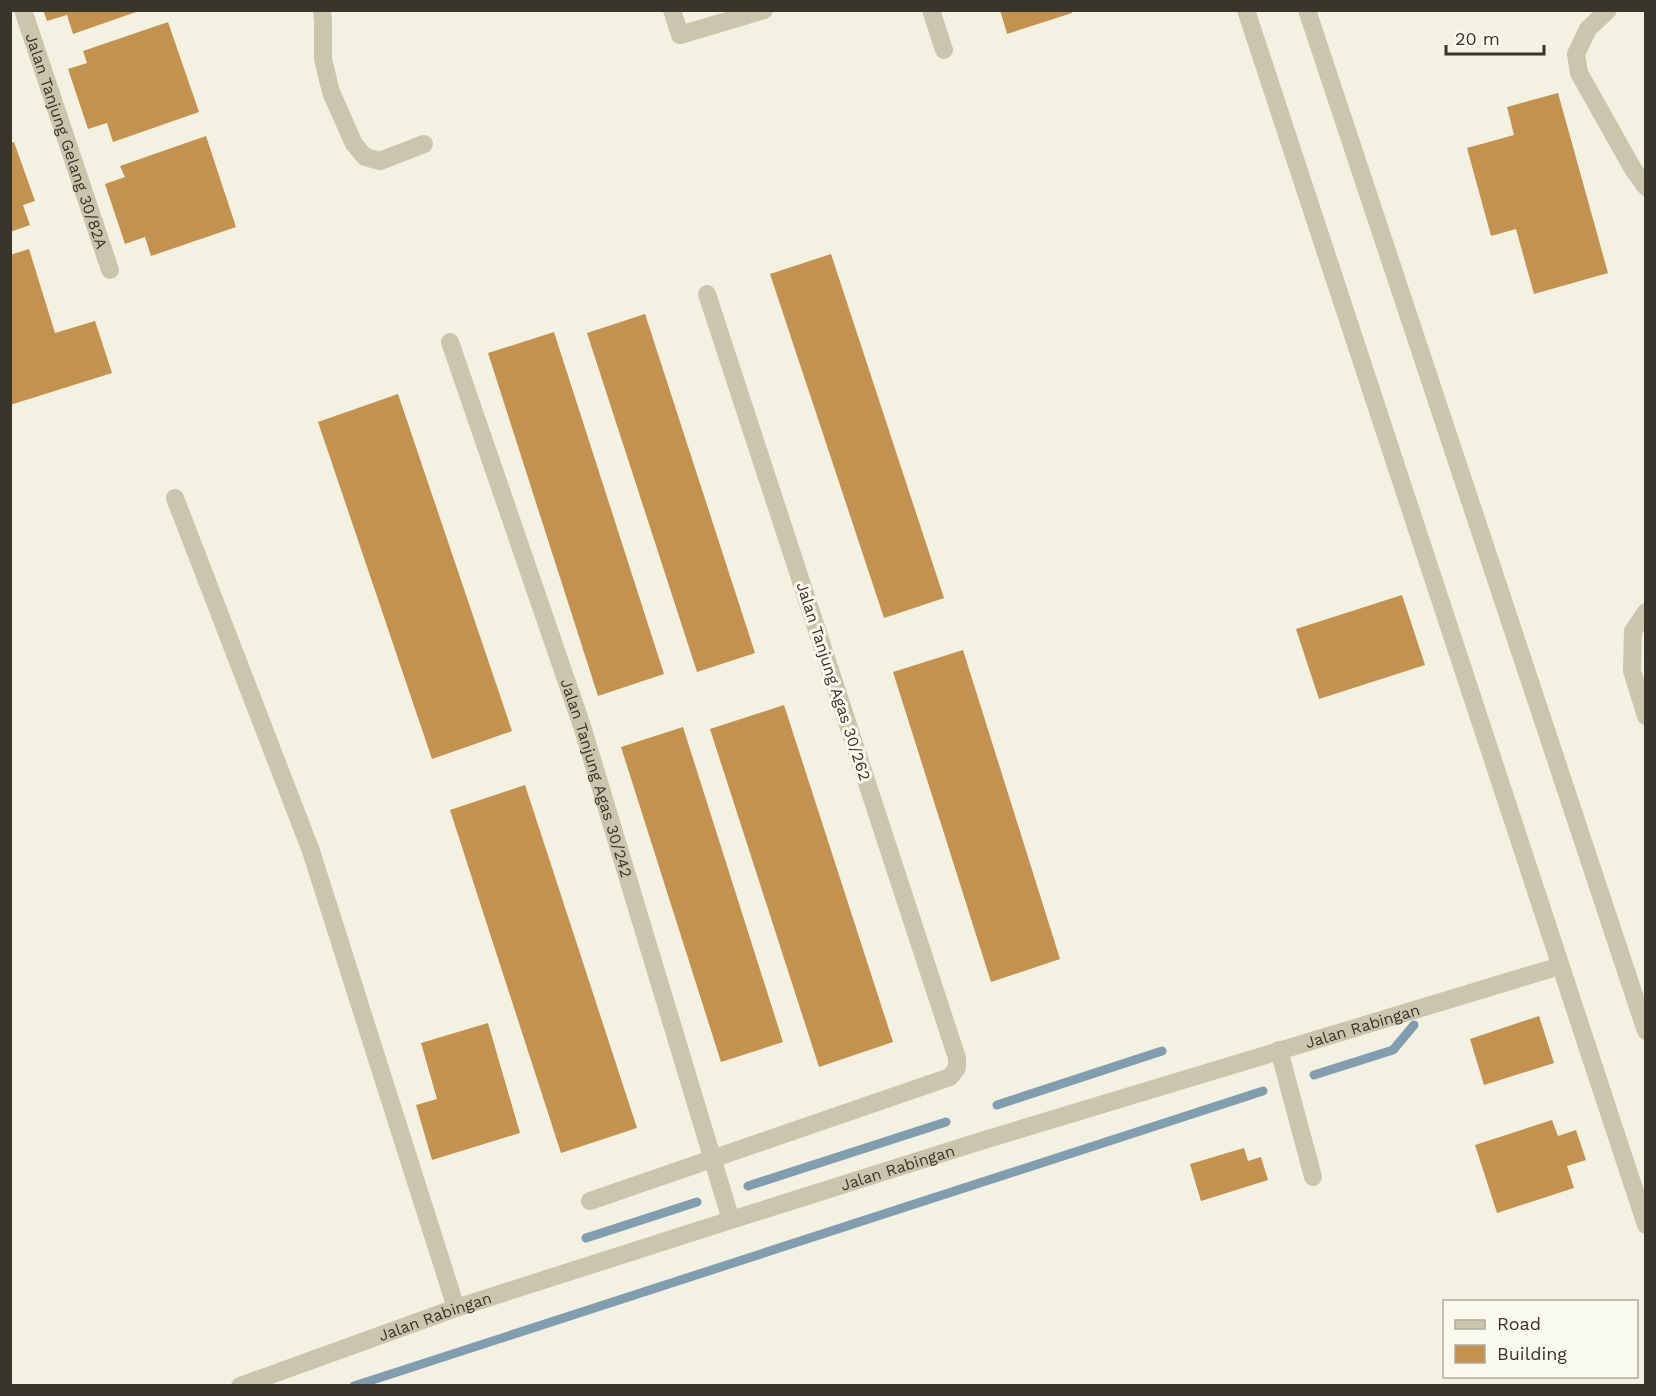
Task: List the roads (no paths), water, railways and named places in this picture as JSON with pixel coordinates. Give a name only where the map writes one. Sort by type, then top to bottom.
[{"type":"street","name":"Jalan Tanjung Gelang 30/82A","points":[[23,10],[110,270]]},
{"type":"street","points":[[322,10],[323,59],[331,92],[354,144],[365,157],[381,161],[424,144]]},
{"type":"street","points":[[672,10],[680,34],[764,10]]},
{"type":"street","points":[[932,10],[944,50]]},
{"type":"street","points":[[1246,10],[1646,1225]]},
{"type":"street","points":[[1307,10],[1646,1030]]},
{"type":"street","points":[[1608,10],[1588,29],[1576,54],[1579,73],[1633,170],[1646,188]]},
{"type":"street","name":"Jalan Tanjung Agas 30/262","points":[[707,294],[957,1058],[957,1068],[950,1077],[712,1159]]},
{"type":"street","name":"Jalan Tanjung Agas 30/242","points":[[450,342],[582,726],[731,1220]]},
{"type":"street","points":[[175,498],[311,851],[456,1308]]},
{"type":"street","points":[[1646,612],[1633,631],[1632,671],[1646,717]]},
{"type":"street","name":"Jalan Rabingan","points":[[240,1386],[456,1308],[731,1220],[981,1141],[1560,966]]},
{"type":"street","points":[[1280,1050],[1313,1177]]},
{"type":"street","points":[[590,1201],[712,1159]]},
{"type":"waterway","points":[[1314,1075],[1393,1050],[1414,1025]]},
{"type":"waterway","points":[[997,1105],[1162,1051]]},
{"type":"waterway","points":[[354,1386],[1263,1091]]},
{"type":"waterway","points":[[748,1186],[946,1122]]},
{"type":"waterway","points":[[586,1238],[697,1202]]}]
